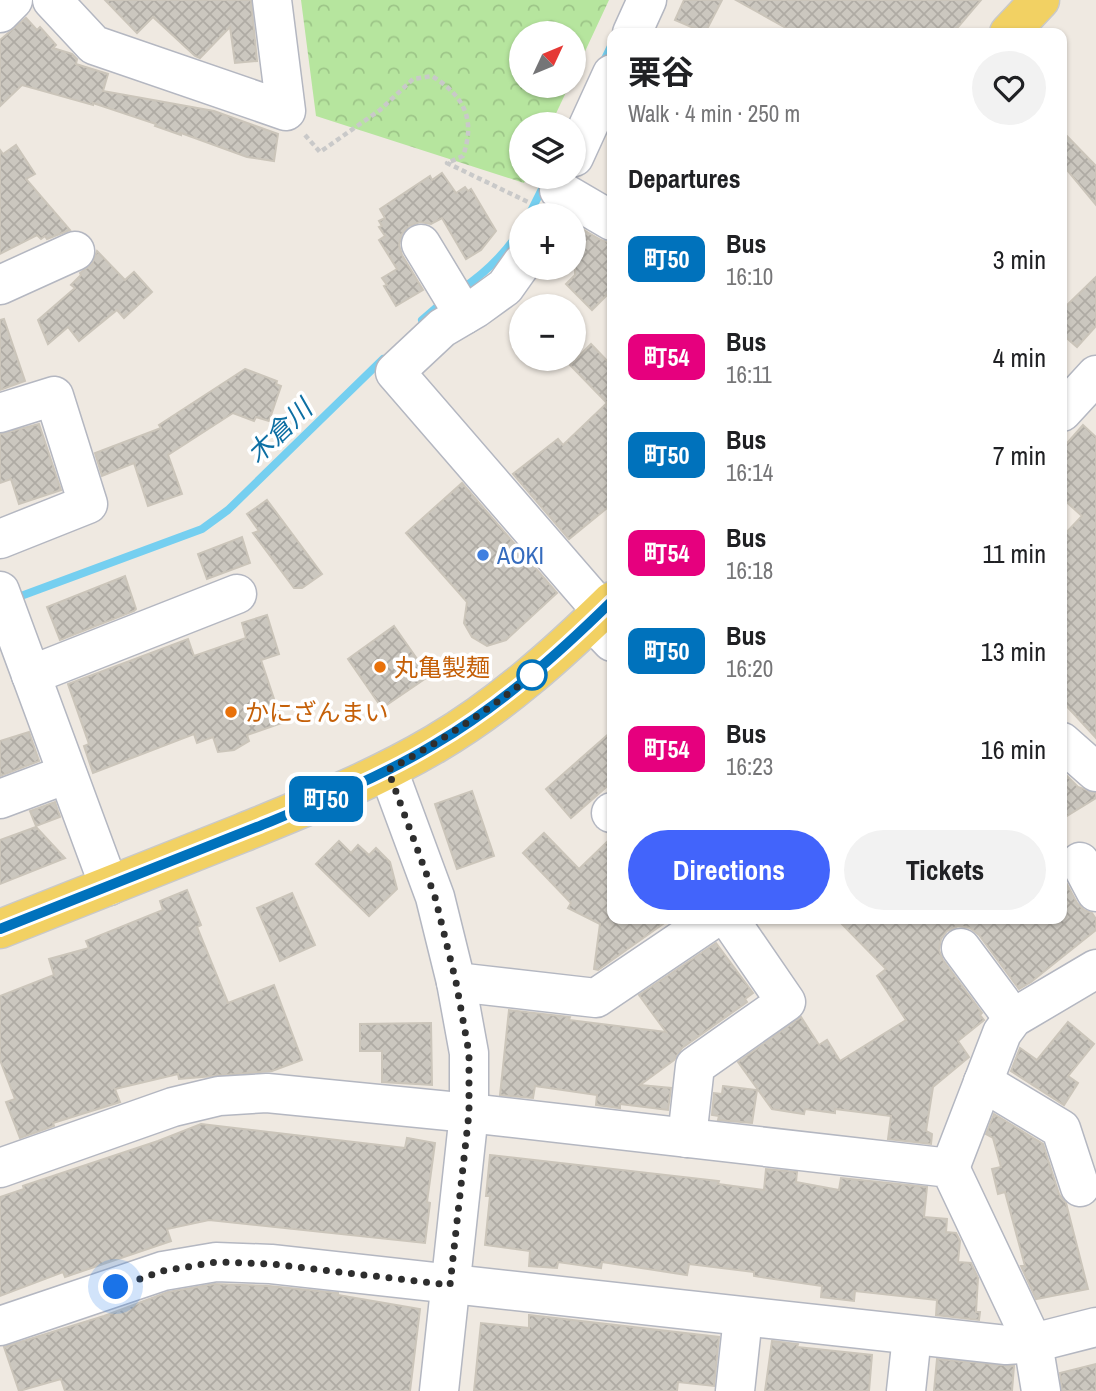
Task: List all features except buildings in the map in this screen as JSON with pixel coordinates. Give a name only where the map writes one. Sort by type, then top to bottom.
[{"type":"main road","points":[[1014,28],[1040,0]]},
{"type":"main road","points":[[0,929],[332,796],[388,770],[435,744],[501,699],[605,618]]},
{"type":"street","points":[[0,13],[13,0]]},
{"type":"street","points":[[52,0],[94,45],[286,111],[272,0]]},
{"type":"street","points":[[634,28],[647,0]]},
{"type":"street","points":[[586,126],[607,84]]},
{"type":"street","points":[[555,189],[607,218]]},
{"type":"street","points":[[421,243],[455,301]]},
{"type":"street","points":[[0,285],[62,265]]},
{"type":"street","points":[[509,280],[505,286],[455,301],[442,328],[395,372],[605,618]]},
{"type":"street","points":[[0,413],[54,396],[88,504],[0,539]]},
{"type":"street","points":[[0,591],[109,886]]},
{"type":"street","points":[[31,675],[237,594]]},
{"type":"street","points":[[1067,746],[1096,772]]},
{"type":"street","points":[[388,770],[435,897],[456,982],[469,1053],[469,1113],[439,1391]]},
{"type":"street","points":[[0,799],[67,774]]},
{"type":"street","points":[[456,982],[596,998],[706,924]]},
{"type":"street","points":[[687,1138],[695,1066],[786,1002],[732,924]]},
{"type":"street","points":[[961,948],[1013,1018]]},
{"type":"street","points":[[1041,1391],[1033,1343],[950,1168],[1002,1034],[1013,1018],[1096,969]]},
{"type":"street","points":[[982,1082],[1070,1121],[1080,1187]]},
{"type":"street","points":[[0,1168],[173,1107],[219,1096],[267,1093],[469,1113],[950,1168]]},
{"type":"street","points":[[0,1326],[163,1271],[216,1262],[271,1264],[1006,1345],[1033,1343],[1096,1327]]},
{"type":"street","points":[[735,1391],[743,1317]]},
{"type":"street","points":[[906,1391],[912,1336]]},
{"type":"path","points":[[286,111],[320,152],[380,110],[413,79],[432,76],[450,87],[466,110],[470,138],[463,156],[447,163],[499,188],[509,188]]},
{"type":"green space","points":[[301,0],[609,0],[586,49],[586,21],[509,21],[509,98],[563,98],[557,112],[509,112],[509,178],[316,116]]},
{"type":"waterway","name":"木倉川","points":[[602,65],[607,54]]},
{"type":"waterway","name":"木倉川","points":[[535,203],[542,189]]},
{"type":"waterway","name":"木倉川","points":[[460,290],[478,277],[509,246]]},
{"type":"waterway","name":"木倉川","points":[[422,320],[444,301]]},
{"type":"waterway","name":"木倉川","points":[[21,596],[202,529],[228,510],[383,359]]},
{"type":"bus line","name":"町50","points":[[0,929],[332,796],[388,770],[470,722],[512,691],[549,662],[607,606]]},
{"type":"place","name":"AOKI","points":[[483,555]]},
{"type":"place","name":"丸亀製麺","points":[[380,667]]},
{"type":"place","name":"かにざんまい","points":[[231,712]]},
{"type":"route","points":[[116,1287],[163,1271],[216,1262],[271,1264],[450,1285],[469,1113],[469,1053],[456,982],[435,897],[388,770],[470,722],[532,675]]}]
